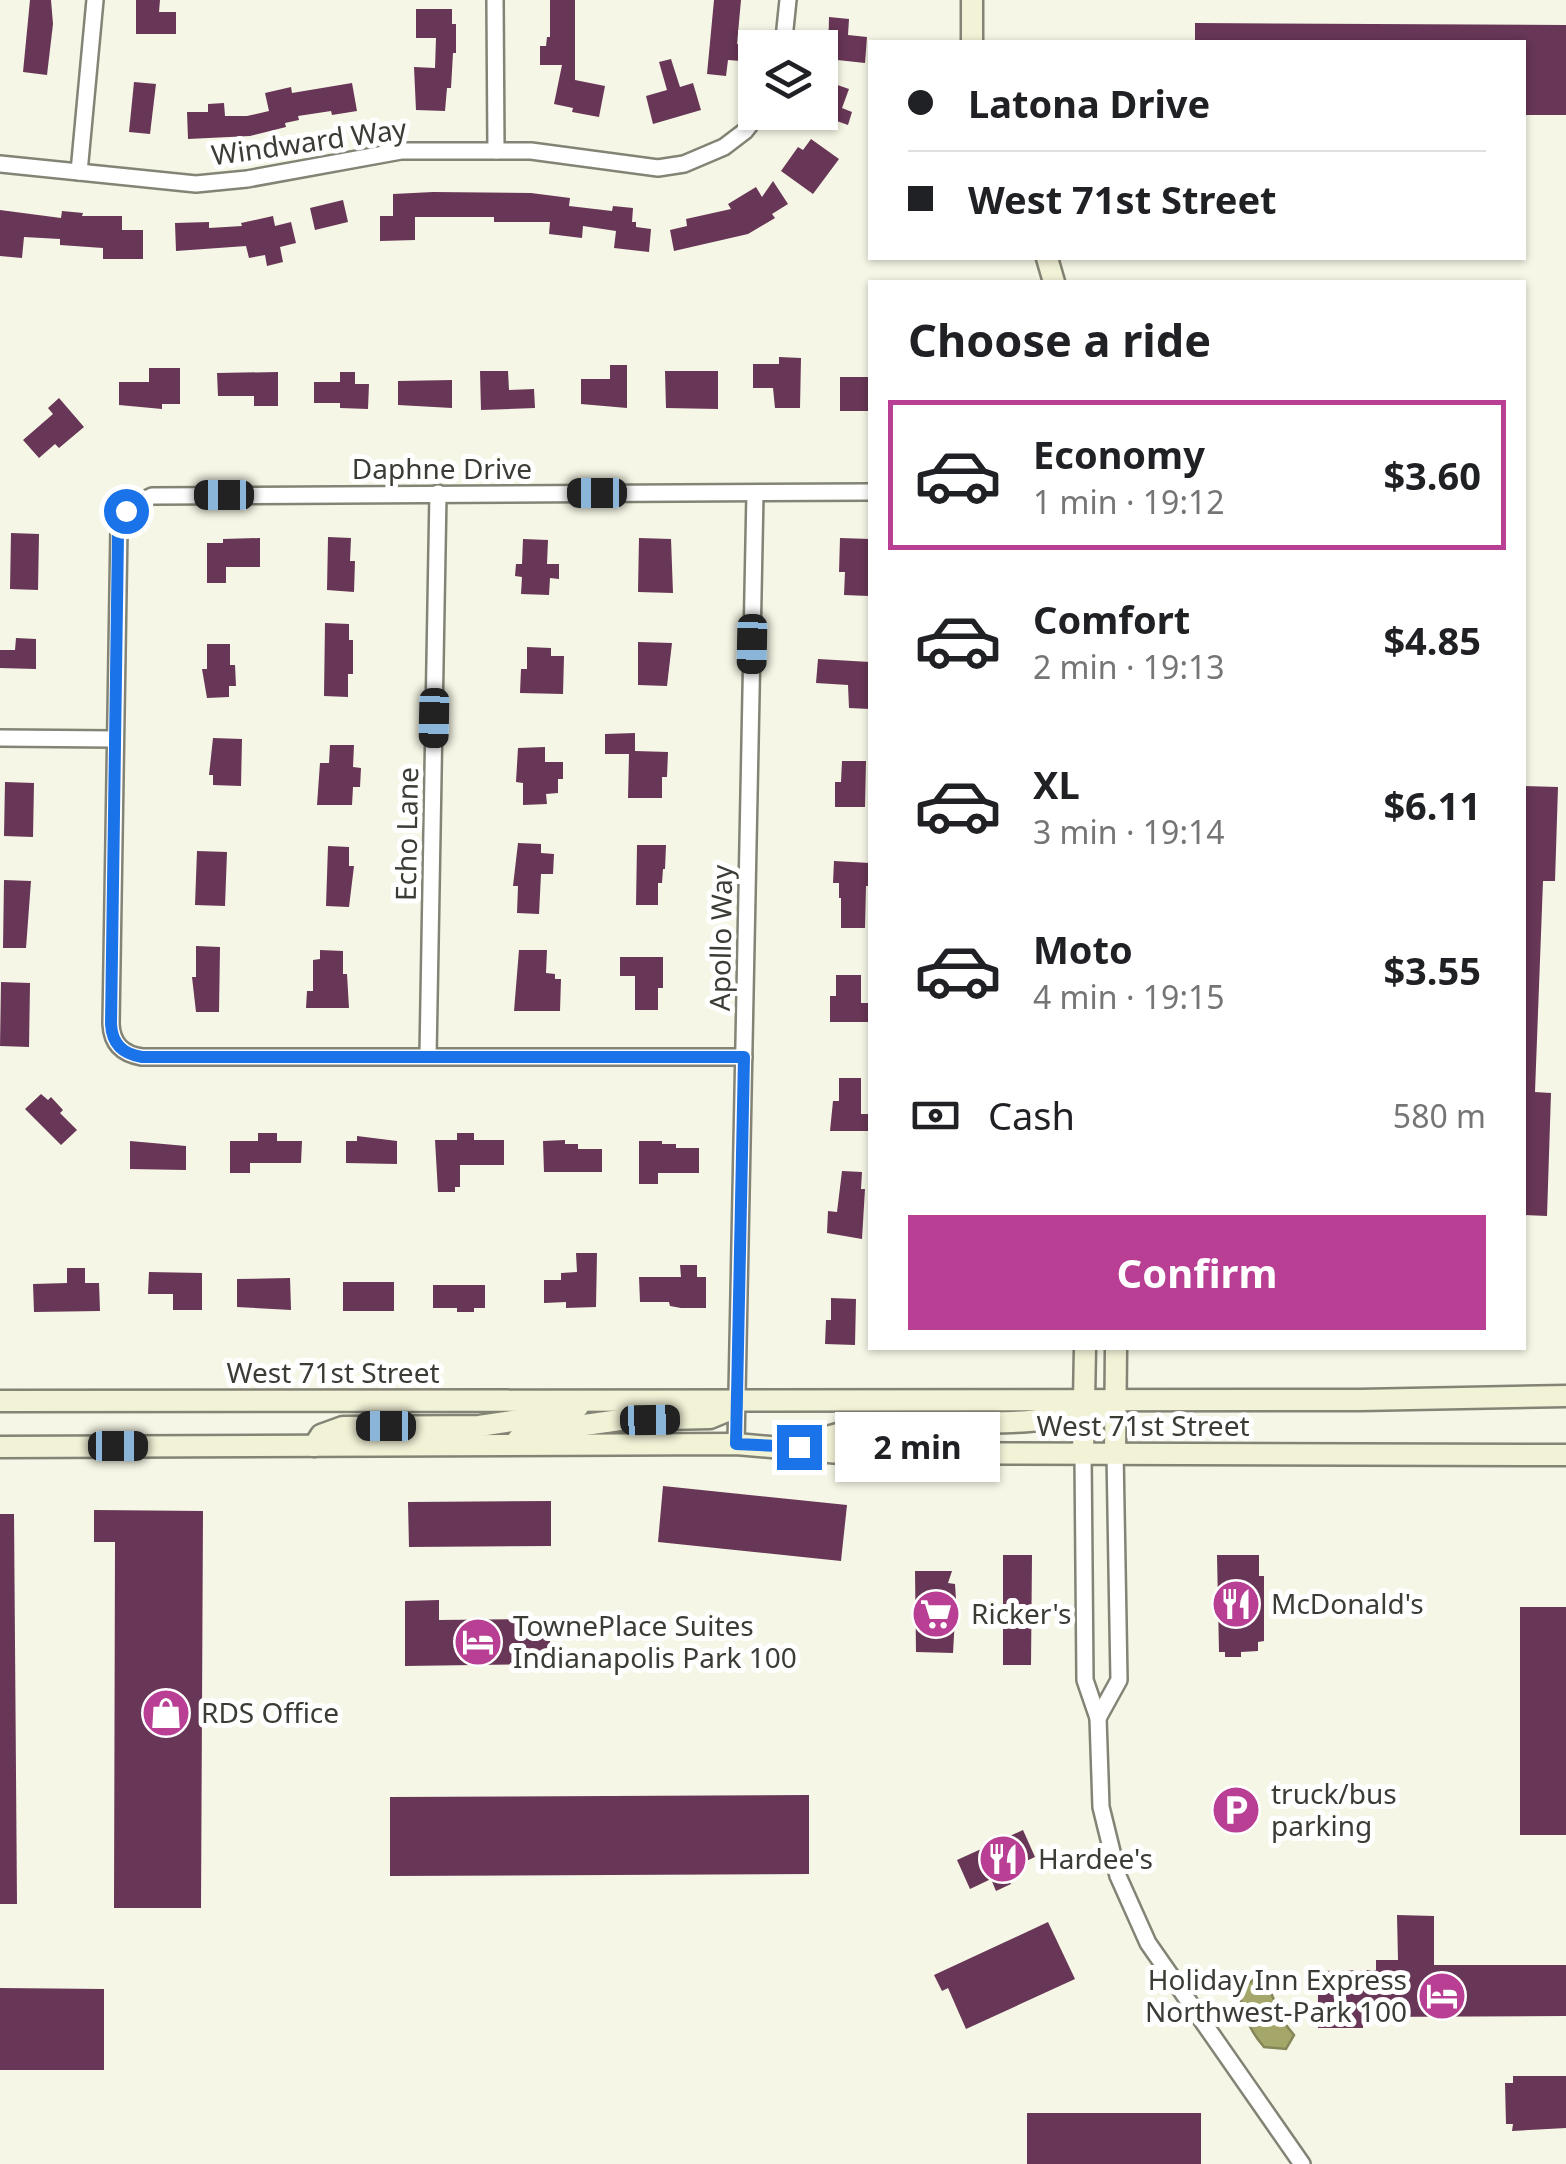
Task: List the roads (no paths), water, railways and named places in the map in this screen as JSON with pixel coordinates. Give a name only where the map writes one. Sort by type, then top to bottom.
[{"type":"main road","points":[[972,0],[972,40]]},
{"type":"main road","points":[[1083,1453],[1085,1350]]},
{"type":"main road","points":[[1115,1453],[1116,1350]]},
{"type":"main road","name":"West 71st Street","points":[[0,1401],[738,1400],[1084,1407],[1115,1400],[1566,1396]]},
{"type":"main road","points":[[314,1446],[320,1435],[342,1426],[478,1426],[545,1416],[598,1400]]},
{"type":"main road","points":[[487,1447],[587,1424],[710,1418],[728,1411],[738,1400]]},
{"type":"main road","points":[[799,1447],[838,1431],[898,1422],[1028,1421],[1084,1407]]},
{"type":"main road","name":"West 71st Street","points":[[0,1447],[736,1444],[840,1453],[1566,1454]]},
{"type":"street","points":[[78,172],[95,0]]},
{"type":"street","points":[[496,0],[496,151]]},
{"type":"street","points":[[785,30],[788,0]]},
{"type":"street","name":"Windward Way","points":[[0,164],[196,184],[247,179],[401,151],[554,152],[658,168],[701,159],[744,130]]},
{"type":"street","name":"Daphne Drive","points":[[114,739],[118,535],[122,518],[136,502],[152,496],[868,492]]},
{"type":"street","name":"Echo Lane","points":[[428,1056],[438,493]]},
{"type":"street","name":"Apollo Way","points":[[736,1444],[755,493]]},
{"type":"street","points":[[0,738],[114,739],[111,1024],[112,1037],[120,1048],[142,1057],[744,1057]]},
{"type":"street","points":[[1083,1453],[1085,1680],[1098,1718],[1101,1807],[1112,1859],[1148,1942],[1302,2164]]},
{"type":"street","points":[[1098,1718],[1119,1680],[1115,1453]]},
{"type":"place","name":"McDonald's","points":[[1236,1604]]},
{"type":"place","name":"Ricker's","points":[[936,1614]]},
{"type":"place","name":"TownePlace Suites Indianapolis Park 100","points":[[478,1642]]},
{"type":"place","name":"RDS Office","points":[[166,1713]]},
{"type":"place","name":"truck/bus parking","points":[[1236,1810]]},
{"type":"place","name":"Hardee's","points":[[1003,1859]]},
{"type":"place","name":"Holiday Inn Express Northwest-Park 100","points":[[1442,1996]]}]
